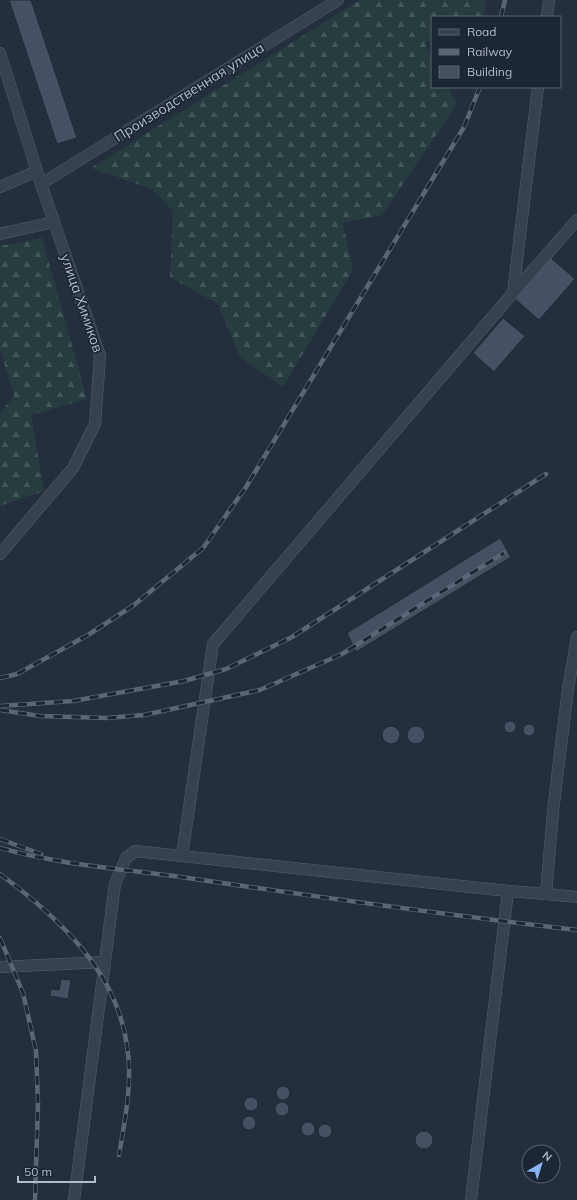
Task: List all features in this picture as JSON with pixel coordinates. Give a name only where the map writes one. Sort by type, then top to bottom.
[{"type":"street","name":"Производственная улица","points":[[41,184],[338,0]]},
{"type":"street","points":[[547,16],[549,0]]},
{"type":"street","name":"улица Химиков","points":[[0,53],[41,184],[100,356],[95,424],[73,468],[0,554]]},
{"type":"street","points":[[513,293],[538,88]]},
{"type":"street","points":[[0,187],[37,171]]},
{"type":"street","points":[[182,856],[213,644],[577,220]]},
{"type":"street","points":[[0,234],[54,222]]},
{"type":"street","points":[[546,894],[554,796],[568,689],[577,637]]},
{"type":"street","points":[[74,1200],[115,884],[126,858],[135,851],[577,897]]},
{"type":"street","points":[[470,1200],[508,891]]},
{"type":"street","points":[[0,967],[105,962]]},
{"type":"green space","points":[[360,0],[487,0],[483,16],[431,16],[431,41],[425,44],[431,55],[431,88],[449,88],[457,104],[382,215],[343,223],[353,270],[283,387],[240,357],[218,304],[170,277],[173,211],[152,189],[91,168]]},
{"type":"green space","points":[[42,238],[87,399],[31,415],[44,491],[0,506],[0,413],[14,396],[0,349],[0,246]]},
{"type":"building","points":[[9,0],[31,0],[77,138],[57,144]]},
{"type":"building","points":[[550,257],[575,279],[539,320],[514,298]]},
{"type":"building","points":[[503,318],[525,336],[494,372],[473,353]]},
{"type":"building","points":[[500,538],[511,557],[356,652],[347,633]]},
{"type":"building","points":[[510,721],[514,723],[516,727],[514,731],[510,733],[506,731],[504,727],[506,723]]},
{"type":"building","points":[[529,724],[533,726],[535,730],[533,734],[529,736],[525,734],[523,730],[525,726]]},
{"type":"building","points":[[391,726],[397,729],[400,735],[397,741],[391,744],[385,741],[382,735],[385,729]]},
{"type":"building","points":[[416,726],[422,729],[425,735],[422,741],[416,744],[410,741],[407,735],[410,729]]},
{"type":"building","points":[[61,979],[71,980],[68,999],[50,996],[51,989],[59,990]]},
{"type":"building","points":[[283,1086],[288,1088],[290,1093],[288,1098],[283,1100],[278,1098],[276,1093],[278,1088]]},
{"type":"building","points":[[251,1097],[256,1099],[258,1104],[256,1109],[251,1111],[246,1109],[244,1104],[246,1099]]},
{"type":"building","points":[[282,1102],[287,1104],[289,1109],[287,1114],[282,1116],[277,1114],[275,1109],[277,1104]]},
{"type":"building","points":[[249,1116],[254,1118],[256,1123],[254,1128],[249,1130],[244,1128],[242,1123],[244,1118]]},
{"type":"building","points":[[308,1122],[313,1124],[315,1129],[313,1134],[308,1136],[303,1134],[301,1129],[303,1124]]},
{"type":"building","points":[[325,1124],[330,1126],[332,1131],[330,1136],[325,1138],[320,1136],[318,1131],[320,1126]]},
{"type":"building","points":[[424,1131],[430,1134],[433,1140],[430,1146],[424,1149],[418,1146],[415,1140],[418,1134]]},
{"type":"railway","points":[[501,16],[505,0]]},
{"type":"railway","points":[[0,678],[17,674],[88,635],[134,605],[203,548],[246,487],[464,127],[480,88]]},
{"type":"railway","points":[[0,706],[73,701],[184,681],[226,669],[292,637],[546,474]]},
{"type":"railway","points":[[0,710],[40,716],[106,718],[144,715],[260,690],[342,654],[504,553]]},
{"type":"railway","points":[[0,839],[41,854]]},
{"type":"railway","points":[[0,848],[69,863],[431,912],[577,930]]},
{"type":"railway","points":[[0,874],[43,908],[82,948],[98,970],[111,994],[121,1019],[129,1060],[128,1100],[119,1155]]},
{"type":"railway","points":[[0,938],[23,993],[36,1051],[38,1103],[35,1200]]}]
